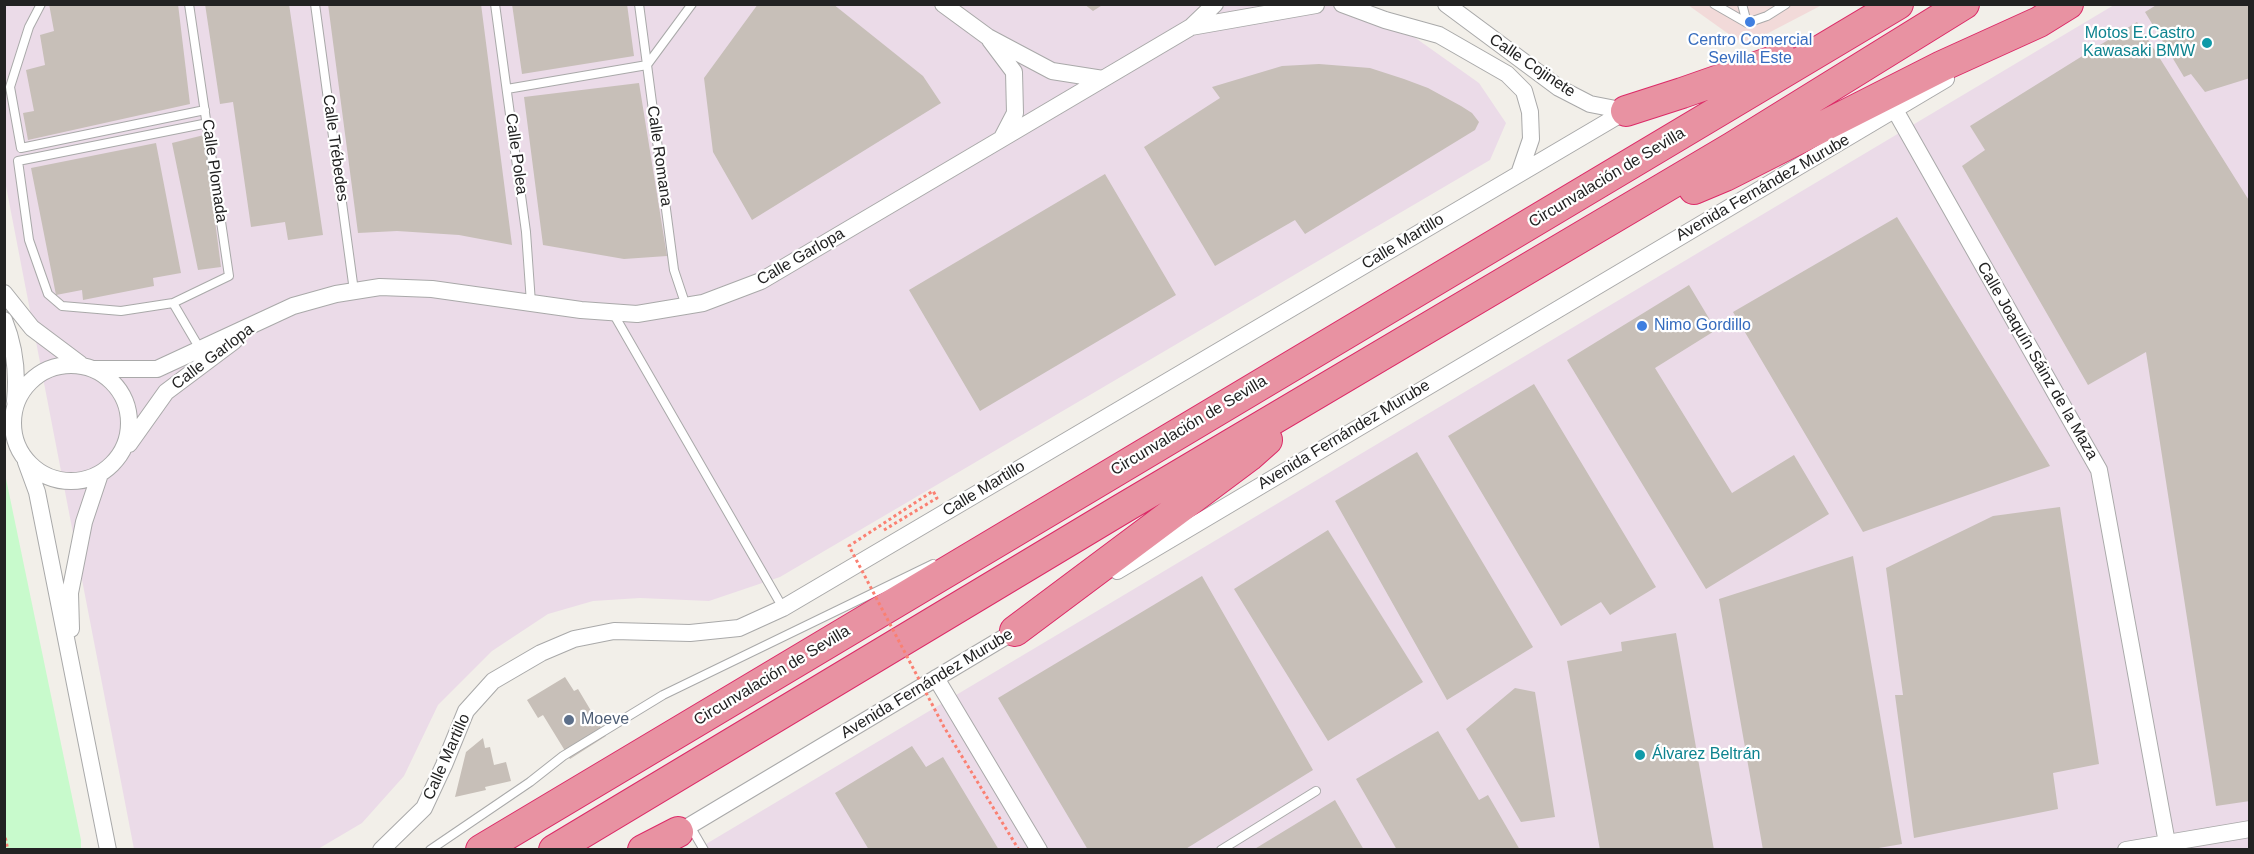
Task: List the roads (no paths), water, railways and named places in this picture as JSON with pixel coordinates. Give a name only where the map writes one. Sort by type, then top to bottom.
[{"type":"highway","name":"Circunvalación de Sevilla","points":[[481,849],[1898,4]]},
{"type":"highway","points":[[554,849],[1120,510],[1597,229],[1964,4]]},
{"type":"highway","points":[[1597,229],[1725,176],[1942,66],[2039,22],[2068,4]]},
{"type":"highway","points":[[1626,111],[1846,34]]},
{"type":"highway","points":[[1015,631],[1249,456],[1321,392]]},
{"type":"highway","points":[[643,849],[684,829]]},
{"type":"street","points":[[943,4],[988,37],[1052,71],[1103,79]]},
{"type":"street","name":"Calle Garlopa","points":[[87,366],[156,369],[293,306],[336,294],[380,287],[432,289],[531,303],[637,314],[703,303],[761,282],[1191,27],[1215,4]]},
{"type":"street","name":"Calle Cojinete","points":[[1342,4],[1385,20],[1439,35],[1507,74],[1524,91],[1530,112],[1531,139],[1519,174]]},
{"type":"street","name":"Calle Cojinete","points":[[1446,4],[1558,88],[1590,104],[1626,111]]},
{"type":"street","name":"Calle Garlopa","points":[[1191,27],[1318,5]]},
{"type":"street","name":"Avenida Fernández Murube","points":[[650,849],[1895,110],[2039,22]]},
{"type":"street","points":[[988,37],[1014,72],[1015,114],[1001,140]]},
{"type":"street","name":"Calle Joaquín Sáinz de la Maza","points":[[1895,110],[2099,471],[2167,843]]},
{"type":"street","name":"Calle Martillo","points":[[381,849],[424,808],[466,711],[493,681],[541,653],[573,639],[614,631],[690,633],[739,627],[783,608],[1626,111]]},
{"type":"street","points":[[4,293],[32,328],[119,388],[131,422],[125,450],[99,477],[84,522],[70,593],[73,681]]},
{"type":"street","points":[[4,320],[12,339],[17,375],[14,411],[9,432],[26,462],[37,492],[108,849]]},
{"type":"street","name":"Calle Garlopa","points":[[125,450],[166,392],[258,322]]},
{"type":"street","points":[[14,411],[25,386],[49,368],[87,366]]},
{"type":"street","points":[[26,462],[58,481],[99,477]]},
{"type":"street","points":[[936,678],[1039,849]]},
{"type":"street","points":[[2126,849],[2250,829]]},
{"type":"lane","points":[[41,4],[29,27],[10,87],[21,148],[205,110]]},
{"type":"lane","name":"Calle Plomada","points":[[173,303],[229,276],[189,4]]},
{"type":"lane","name":"Calle Trébedes","points":[[315,4],[354,291]]},
{"type":"lane","name":"Calle Polea","points":[[495,4],[526,232],[531,303]]},
{"type":"lane","name":"Calle Romana","points":[[639,4],[674,270],[686,306]]},
{"type":"lane","points":[[507,88],[647,65],[692,4]]},
{"type":"lane","points":[[1714,4],[1747,23],[1767,16],[1786,4]]},
{"type":"lane","points":[[1742,4],[1747,23]]},
{"type":"lane","points":[[200,349],[173,303],[121,311],[62,306],[48,294],[29,240],[18,161],[208,123]]},
{"type":"lane","points":[[613,312],[783,608]]},
{"type":"lane","points":[[969,548],[1035,518]]},
{"type":"lane","points":[[430,849],[530,782],[563,756],[663,695],[937,562]]},
{"type":"lane","points":[[1221,849],[1316,791]]},
{"type":"lane","points":[[684,829],[704,849]]},
{"type":"place","name":"Centro Comercial Sevilla Este","points":[[1750,22]]},
{"type":"place","name":"Motos E.Castro Kawasaki BMW","points":[[2207,43]]},
{"type":"place","name":"Nimo Gordillo","points":[[1642,326]]},
{"type":"place","name":"Moeve","points":[[569,720]]},
{"type":"place","name":"Álvarez Beltrán","points":[[1640,755]]}]
